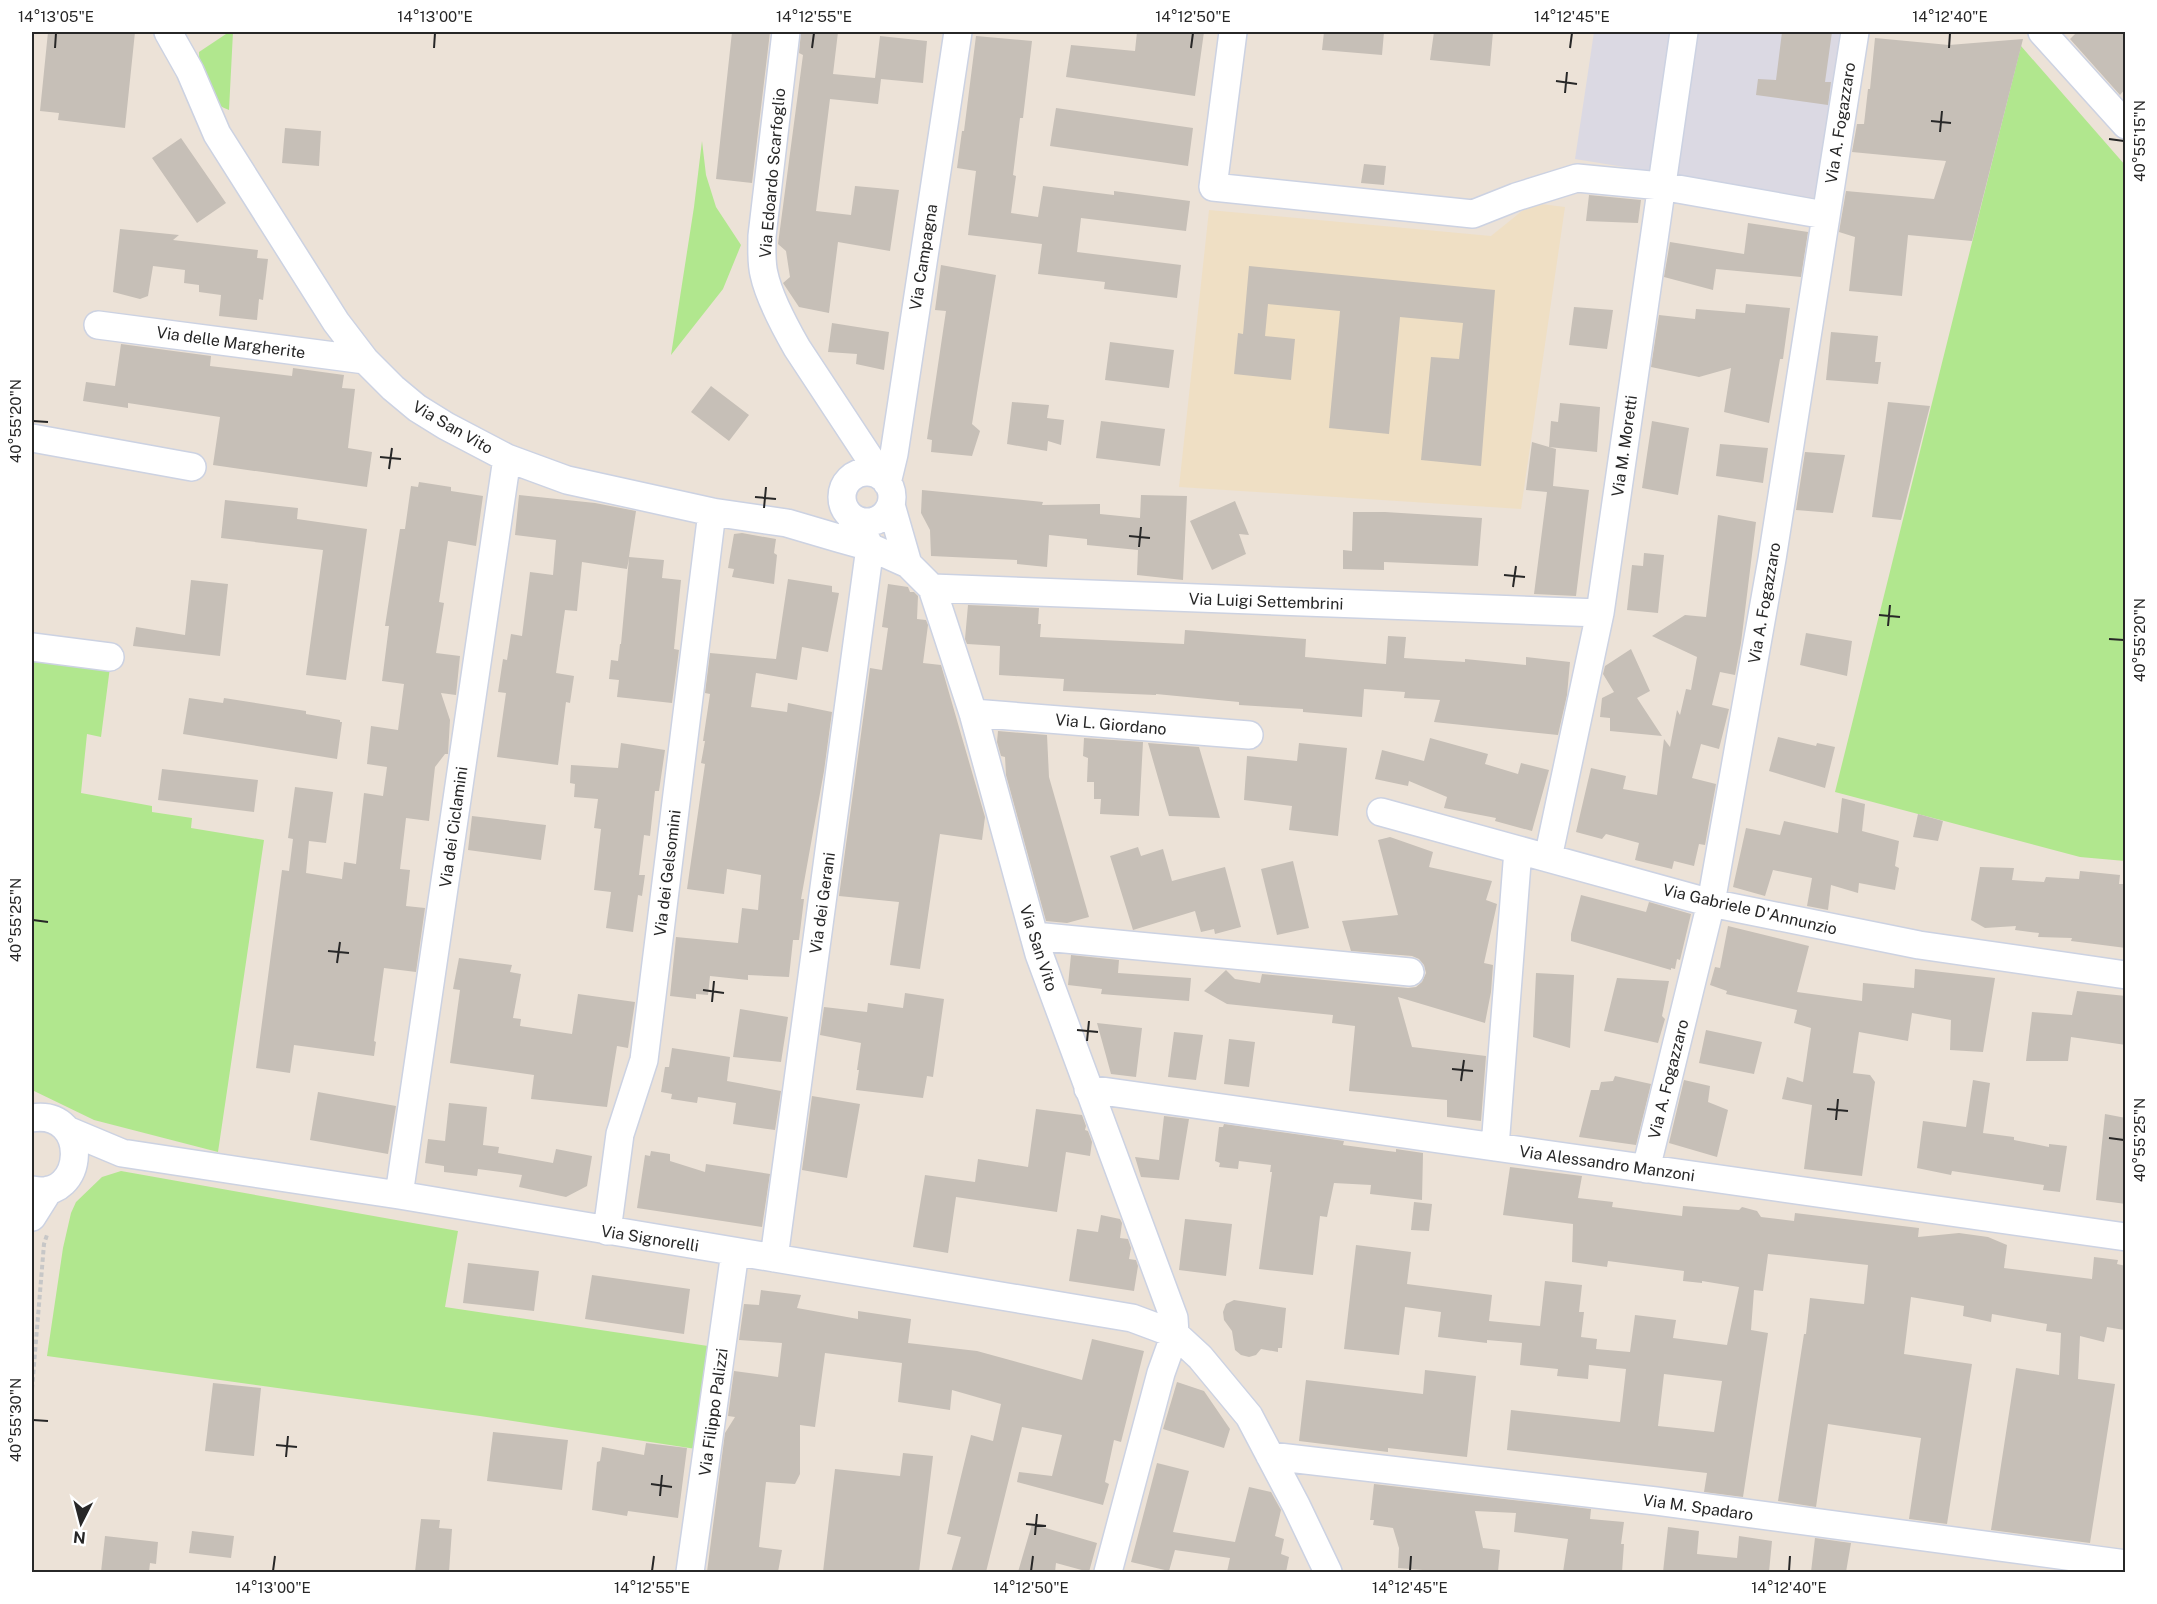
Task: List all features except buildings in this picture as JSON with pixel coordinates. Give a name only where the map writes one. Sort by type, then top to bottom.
[{"type":"street","name":"Via San Vito","points":[[168,32],[190,71],[217,134],[336,322],[365,360],[417,408],[507,458],[567,480],[712,512],[788,523],[821,519],[834,512],[864,510]]},
{"type":"street","name":"Via Edoardo Scarfoglio","points":[[786,32],[762,236],[764,276],[785,327],[853,436],[864,510]]},
{"type":"street","name":"Via Campagna","points":[[864,510],[894,454],[957,32]]},
{"type":"street","points":[[1233,32],[1213,187],[1473,214],[1516,197],[1577,178],[1661,186],[1825,215]]},
{"type":"street","name":"Via M. Moretti","points":[[1548,858],[1600,613],[1684,32]]},
{"type":"street","name":"Via A. Fogazzaro","points":[[1646,1169],[1711,903],[1772,559],[1855,32]]},
{"type":"street","points":[[2042,32],[2126,125]]},
{"type":"street","name":"Via delle Margherite","points":[[98,325],[365,360]]},
{"type":"street","points":[[32,438],[192,467]]},
{"type":"street","name":"Via dei Ciclamini","points":[[399,1196],[507,458]]},
{"type":"street","name":"Via San Vito","points":[[788,523],[864,510]]},
{"type":"street","name":"Via San Vito","points":[[864,510],[908,564],[932,588],[973,713],[1034,936],[1088,1089],[1174,1318],[1175,1334]]},
{"type":"street","name":"Via San Vito","points":[[864,510],[908,564]]},
{"type":"street","name":"Via dei Gerani","points":[[774,1258],[864,510]]},
{"type":"street","name":"Via dei Gelsomini","points":[[607,1231],[620,1134],[644,1060],[712,512]]},
{"type":"street","name":"Via Luigi Settembrini","points":[[932,588],[1600,613]]},
{"type":"street","points":[[32,647],[110,657]]},
{"type":"street","name":"Via L. Giordano","points":[[973,713],[1249,735]]},
{"type":"street","name":"Via Gabriele D'Annunzio","points":[[1381,812],[1711,903],[1919,945],[2126,975]]},
{"type":"street","points":[[1495,1147],[1518,850]]},
{"type":"street","points":[[1034,936],[1410,972]]},
{"type":"street","name":"Via Alessandro Manzoni","points":[[1088,1089],[2126,1238]]},
{"type":"street","name":"Via Signorelli","points":[[32,1117],[52,1120],[67,1130],[122,1153],[399,1196],[1132,1318],[1175,1334]]},
{"type":"street","points":[[40,1226],[40,1190],[60,1185],[69,1176],[74,1165],[75,1147],[67,1130]]},
{"type":"street","name":"Via Signorelli","points":[[74,1165],[122,1153]]},
{"type":"street","name":"Via Filippo Palizzi","points":[[690,1572],[735,1252]]},
{"type":"street","points":[[1108,1572],[1161,1373],[1175,1334],[1200,1357],[1249,1416],[1328,1572]]},
{"type":"street","name":"Via M. Spadaro","points":[[1270,1456],[1656,1501],[2126,1564]]},
{"type":"path","points":[[32,1389],[44,1244],[40,1226]]},
{"type":"shaded area","points":[[1594,32],[1840,32],[1816,198],[1575,159]]},
{"type":"shaded area","points":[[1532,203],[1565,207],[1521,509],[1179,487],[1209,210],[1491,236]]},
{"type":"green space","points":[[229,32],[233,32],[229,110],[212,100],[203,87],[199,52]]},
{"type":"green space","points":[[2021,46],[2125,165],[2125,861],[2080,857],[1835,792]]},
{"type":"green space","points":[[702,141],[706,175],[716,207],[741,245],[723,289],[671,355],[694,207]]},
{"type":"green space","points":[[32,655],[110,667],[101,737],[87,734],[81,793],[152,806],[152,812],[192,818],[191,828],[264,840],[218,1152],[94,1120],[32,1090]]},
{"type":"green space","points":[[121,1171],[458,1231],[445,1307],[708,1346],[696,1449],[480,1416],[47,1356],[63,1248],[71,1213],[76,1202],[102,1177]]}]
